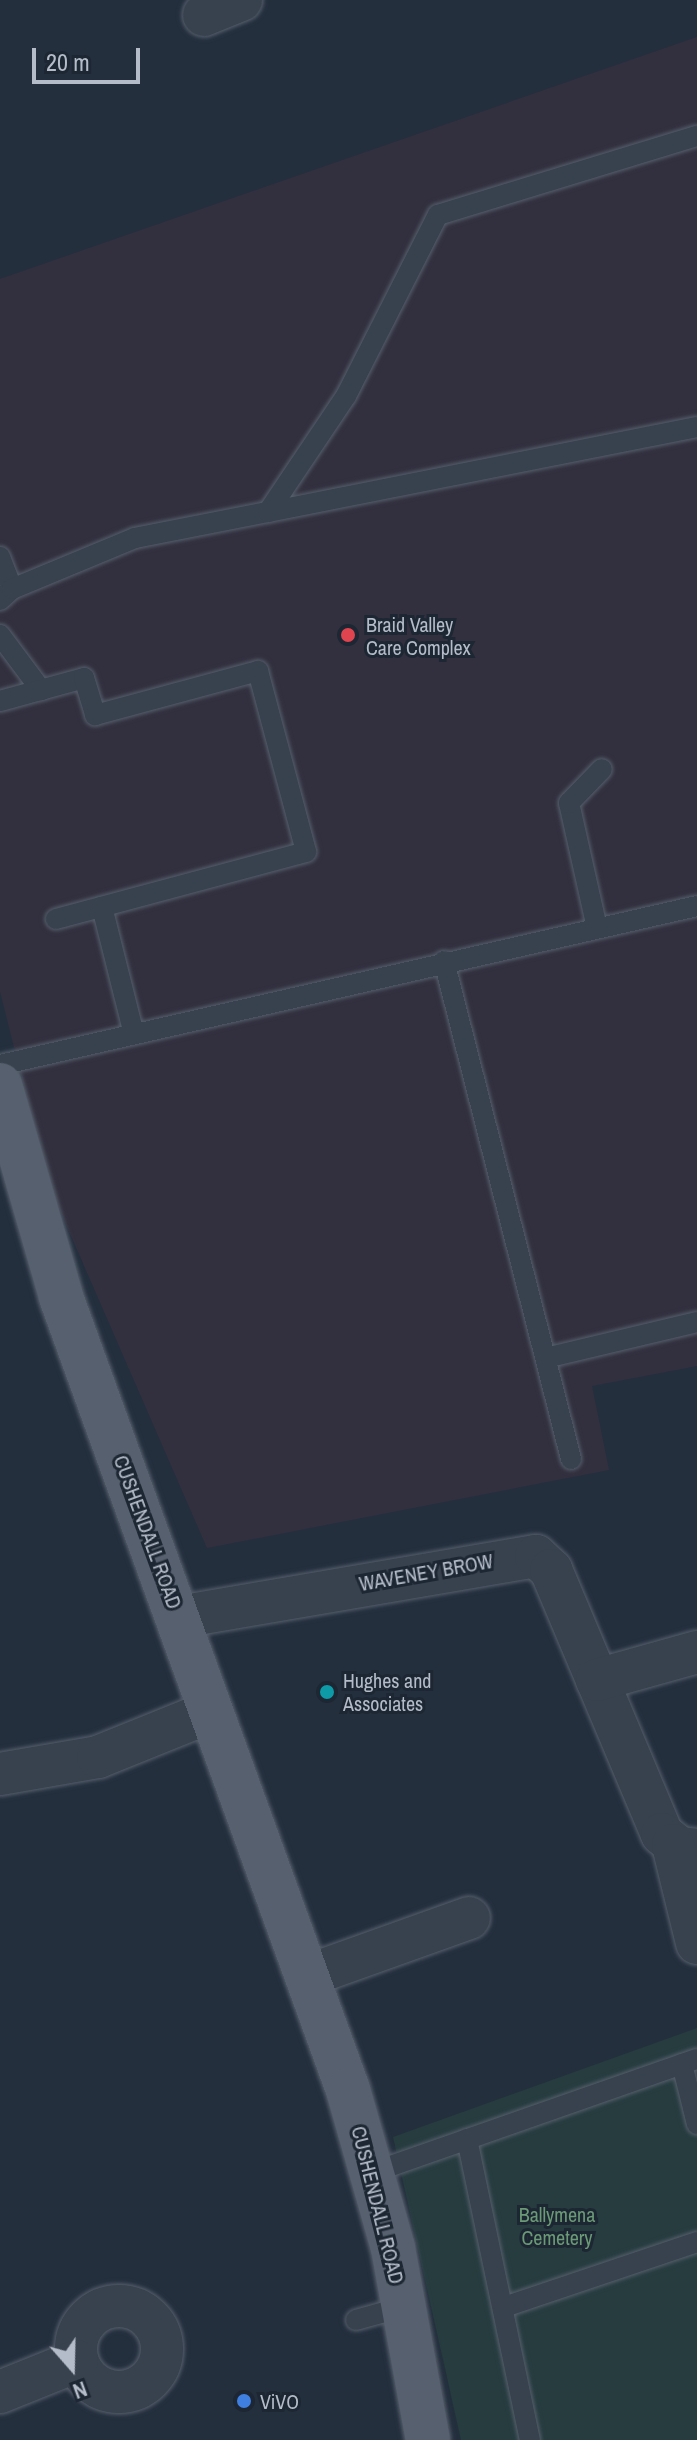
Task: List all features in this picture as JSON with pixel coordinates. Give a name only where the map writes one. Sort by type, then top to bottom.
[{"type":"main road","name":"CUSHENDALL ROAD","points":[[0,1085],[61,1297],[307,1976],[371,2173],[403,2307],[428,2440]]},
{"type":"street","name":"WAVENEY BROW","points":[[179,1617],[529,1554],[551,1570],[597,1680],[685,1848],[697,1943]]},
{"type":"street","points":[[597,1680],[697,1652]]},
{"type":"street","points":[[0,1774],[98,1757],[212,1711]]},
{"type":"street","points":[[307,1976],[469,1918]]},
{"type":"street","points":[[0,2392],[77,2361]]},
{"type":"lane","points":[[268,512],[346,396],[438,215],[697,136]]},
{"type":"lane","points":[[0,557],[6,594],[135,538],[697,427]]},
{"type":"lane","points":[[0,635],[41,690]]},
{"type":"lane","points":[[0,701],[84,678],[95,715],[258,671],[306,852],[56,919]]},
{"type":"lane","points":[[597,928],[569,803],[602,769]]},
{"type":"lane","points":[[0,1065],[444,961],[697,906]]},
{"type":"lane","points":[[102,907],[134,1034]]},
{"type":"lane","points":[[444,961],[550,1357],[571,1459]]},
{"type":"lane","points":[[550,1357],[697,1322]]},
{"type":"lane","points":[[371,2173],[689,2062],[697,2124]]},
{"type":"lane","points":[[467,2139],[530,2440]]},
{"type":"lane","points":[[504,2307],[697,2242]]},
{"type":"lane","points":[[356,2320],[403,2307]]},
{"type":"shaded area","name":"Braid Valley Care Complex","points":[[697,37],[697,1366],[592,1386],[609,1470],[207,1548],[48,1183],[0,991],[0,279]]},
{"type":"green space","name":"Ballymena Cemetery","points":[[697,2028],[697,2440],[461,2440],[393,2137]]},
{"type":"place","name":"Braid Valley Care Complex","points":[[348,635]]},
{"type":"place","name":"Hughes and Associates","points":[[327,1692]]},
{"type":"place","name":"ViVO","points":[[244,2401]]}]
